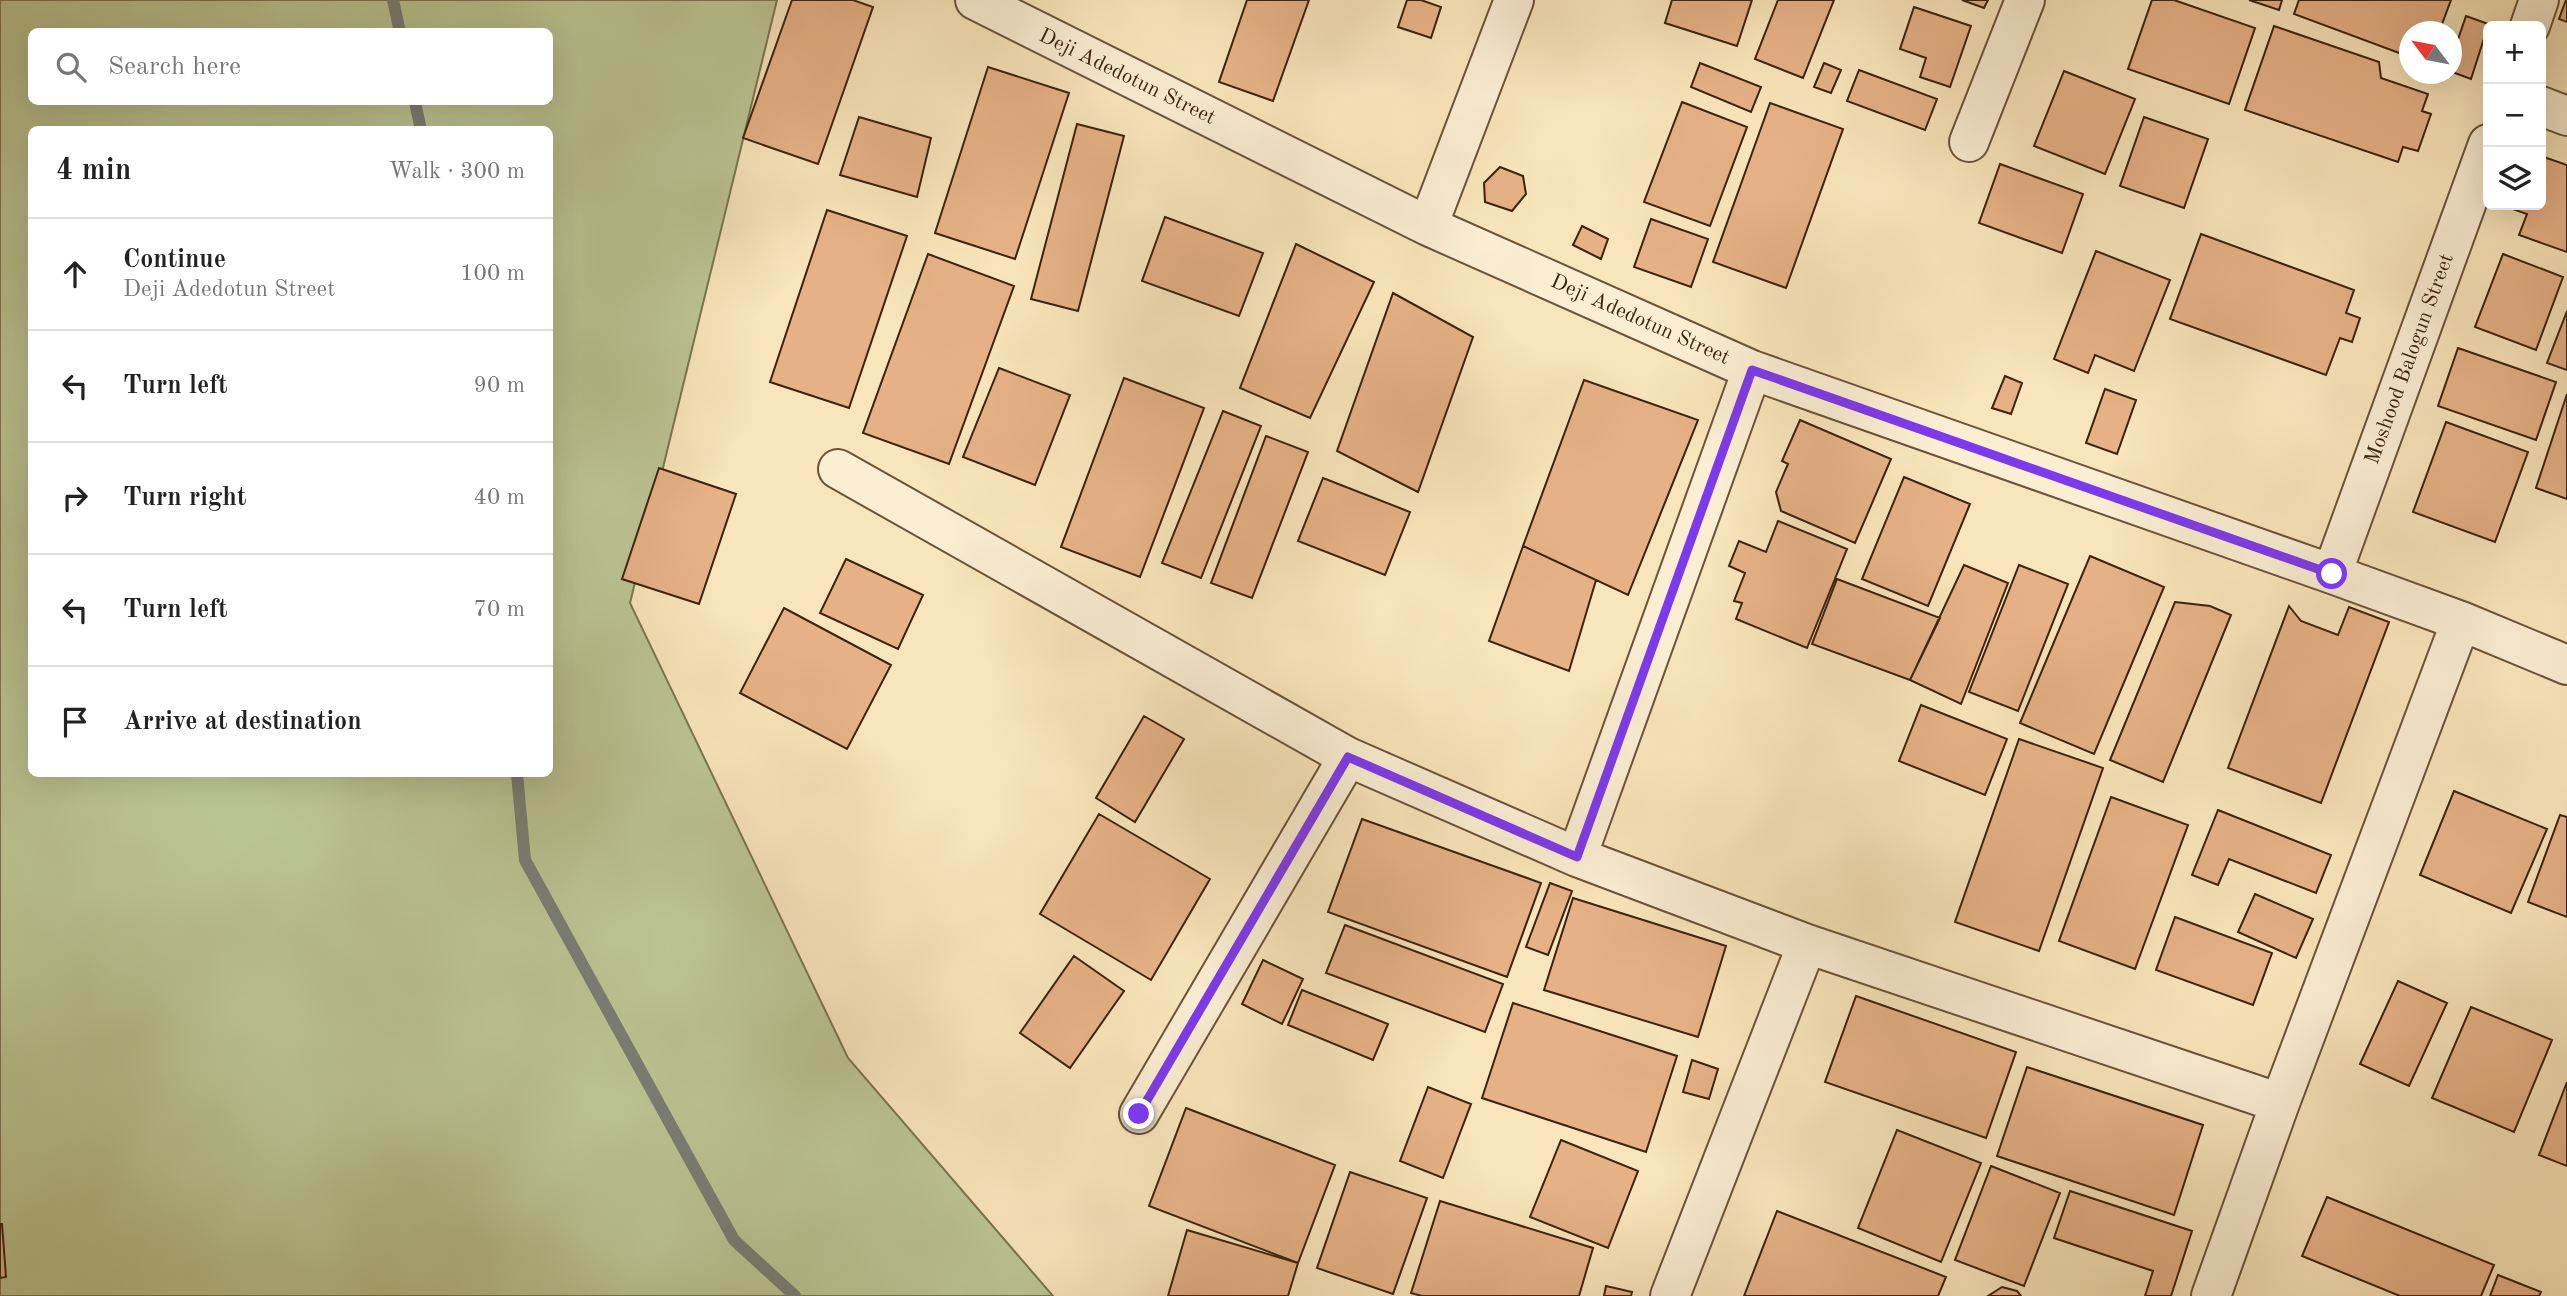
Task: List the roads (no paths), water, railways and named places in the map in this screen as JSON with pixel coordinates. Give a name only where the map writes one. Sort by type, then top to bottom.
[{"type":"street","points":[[1428,226],[1514,0]]},
{"type":"street","points":[[1969,142],[2025,0]]},
{"type":"street","points":[[2532,21],[2539,0]]},
{"type":"street","name":"Deji Adedotun Street","points":[[985,3],[1428,226],[1752,370],[2332,574],[2461,621],[2567,665]]},
{"type":"street","points":[[2546,108],[2567,116]]},
{"type":"street","name":"Moshood Balogun Street","points":[[2332,574],[2487,147]]},
{"type":"street","points":[[1577,857],[1752,370]]},
{"type":"street","points":[[838,469],[1348,757],[1577,857],[1807,944],[2280,1103]]},
{"type":"street","points":[[2211,1296],[2280,1103],[2461,621]]},
{"type":"street","points":[[1139,1114],[1348,757]]},
{"type":"street","points":[[1670,1296],[1807,944]]},
{"type":"waterway","points":[[393,0],[399,28]]},
{"type":"waterway","points":[[416,105],[420,126]]},
{"type":"waterway","points":[[517,777],[525,860],[734,1240],[795,1296]]}]
